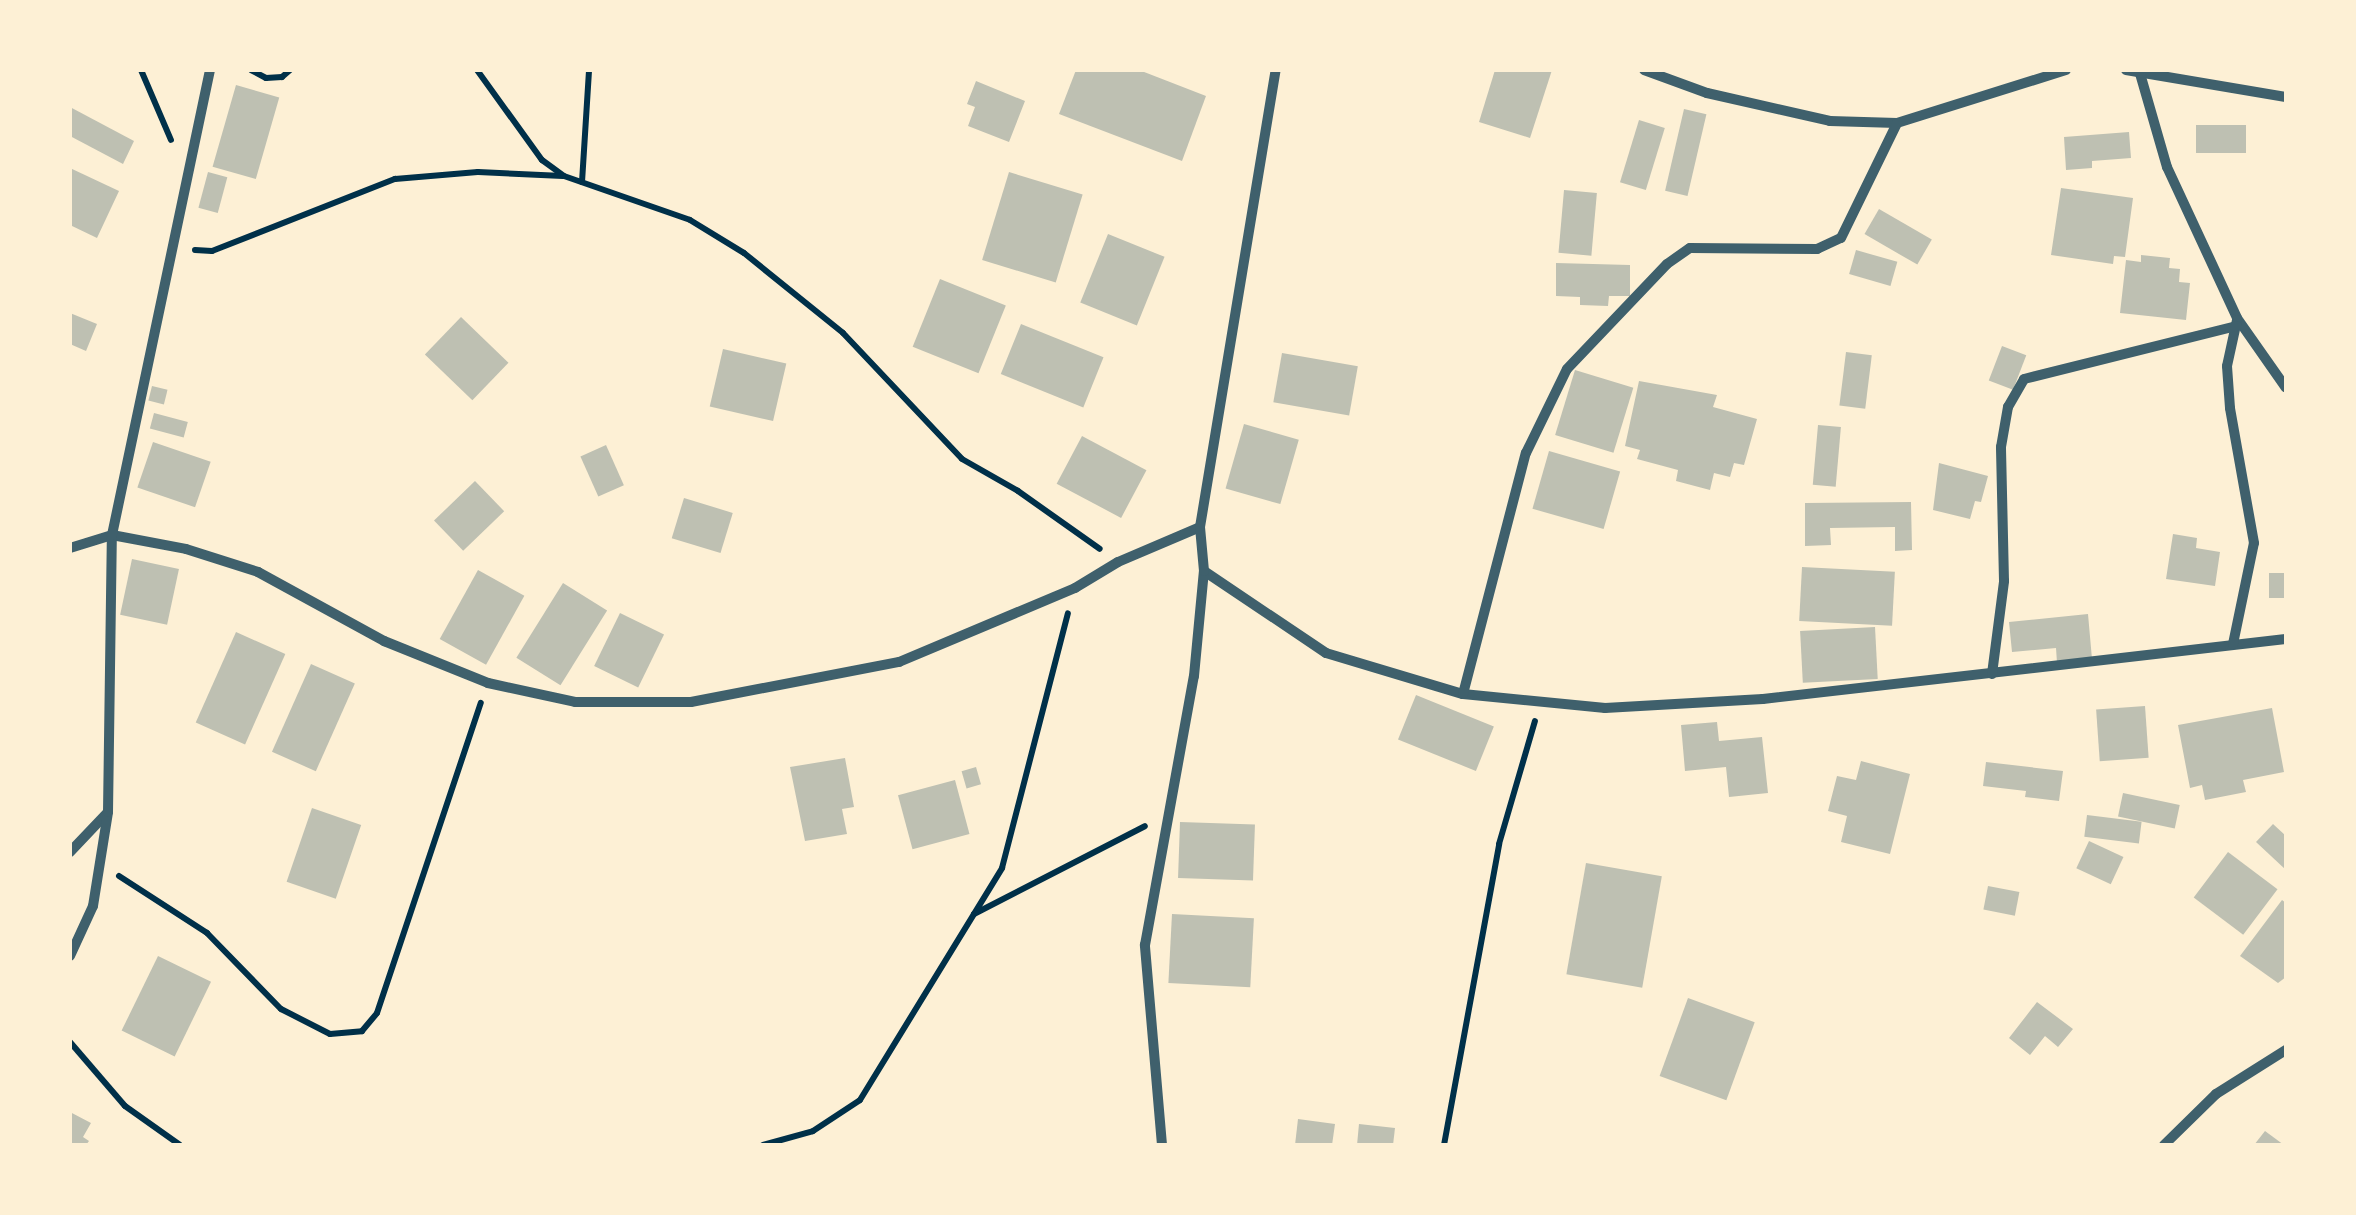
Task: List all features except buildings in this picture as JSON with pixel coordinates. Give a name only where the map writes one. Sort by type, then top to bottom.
[{"type":"street","points":[[70,956],[93,906],[103,866],[108,812],[112,535],[210,70]]},
{"type":"street","points":[[1162,1145],[1145,946],[1194,676],[1204,571],[1200,527],[1276,70]]},
{"type":"street","points":[[1644,70],[1707,93],[1830,120],[1897,123],[2066,70]]},
{"type":"street","points":[[2126,70],[2286,98]]},
{"type":"street","points":[[2139,71],[2167,166],[2236,322],[2286,388]]},
{"type":"street","points":[[1463,694],[1526,453],[1567,369],[1667,264],[1690,248],[1818,249],[1841,238],[1897,123]]},
{"type":"street","points":[[2234,644],[2254,543],[2230,408],[2227,366],[2236,322]]},
{"type":"street","points":[[1992,674],[2004,581],[2001,446],[2008,408],[2024,379],[2236,322]]},
{"type":"street","points":[[70,548],[112,535],[186,549],[258,572],[384,641],[488,683],[575,702],[691,702],[900,662],[1075,588],[1118,562],[1200,527]]},
{"type":"street","points":[[1204,571],[1326,653],[1463,694],[1540,704],[1605,708],[1763,700],[2286,639]]},
{"type":"street","points":[[70,852],[108,812]]},
{"type":"street","points":[[2164,1145],[2216,1094],[2286,1050]]},
{"type":"path","points":[[141,70],[187,178]]},
{"type":"path","points":[[250,70],[266,78],[282,77],[290,70]]},
{"type":"path","points":[[477,70],[542,160],[564,176]]},
{"type":"path","points":[[582,182],[589,70]]},
{"type":"path","points":[[172,248],[212,252],[394,178],[478,172],[564,176],[690,220],[744,253],[843,333],[962,459],[1018,491],[1118,562]]},
{"type":"path","points":[[763,1145],[812,1131],[860,1100],[1002,868],[1075,588]]},
{"type":"path","points":[[103,866],[207,933],[282,1009],[330,1034],[362,1031],[377,1014],[488,683]]},
{"type":"path","points":[[1444,1145],[1499,844],[1540,704]]},
{"type":"path","points":[[970,916],[1168,814]]},
{"type":"path","points":[[70,1042],[125,1106],[180,1145]]}]
